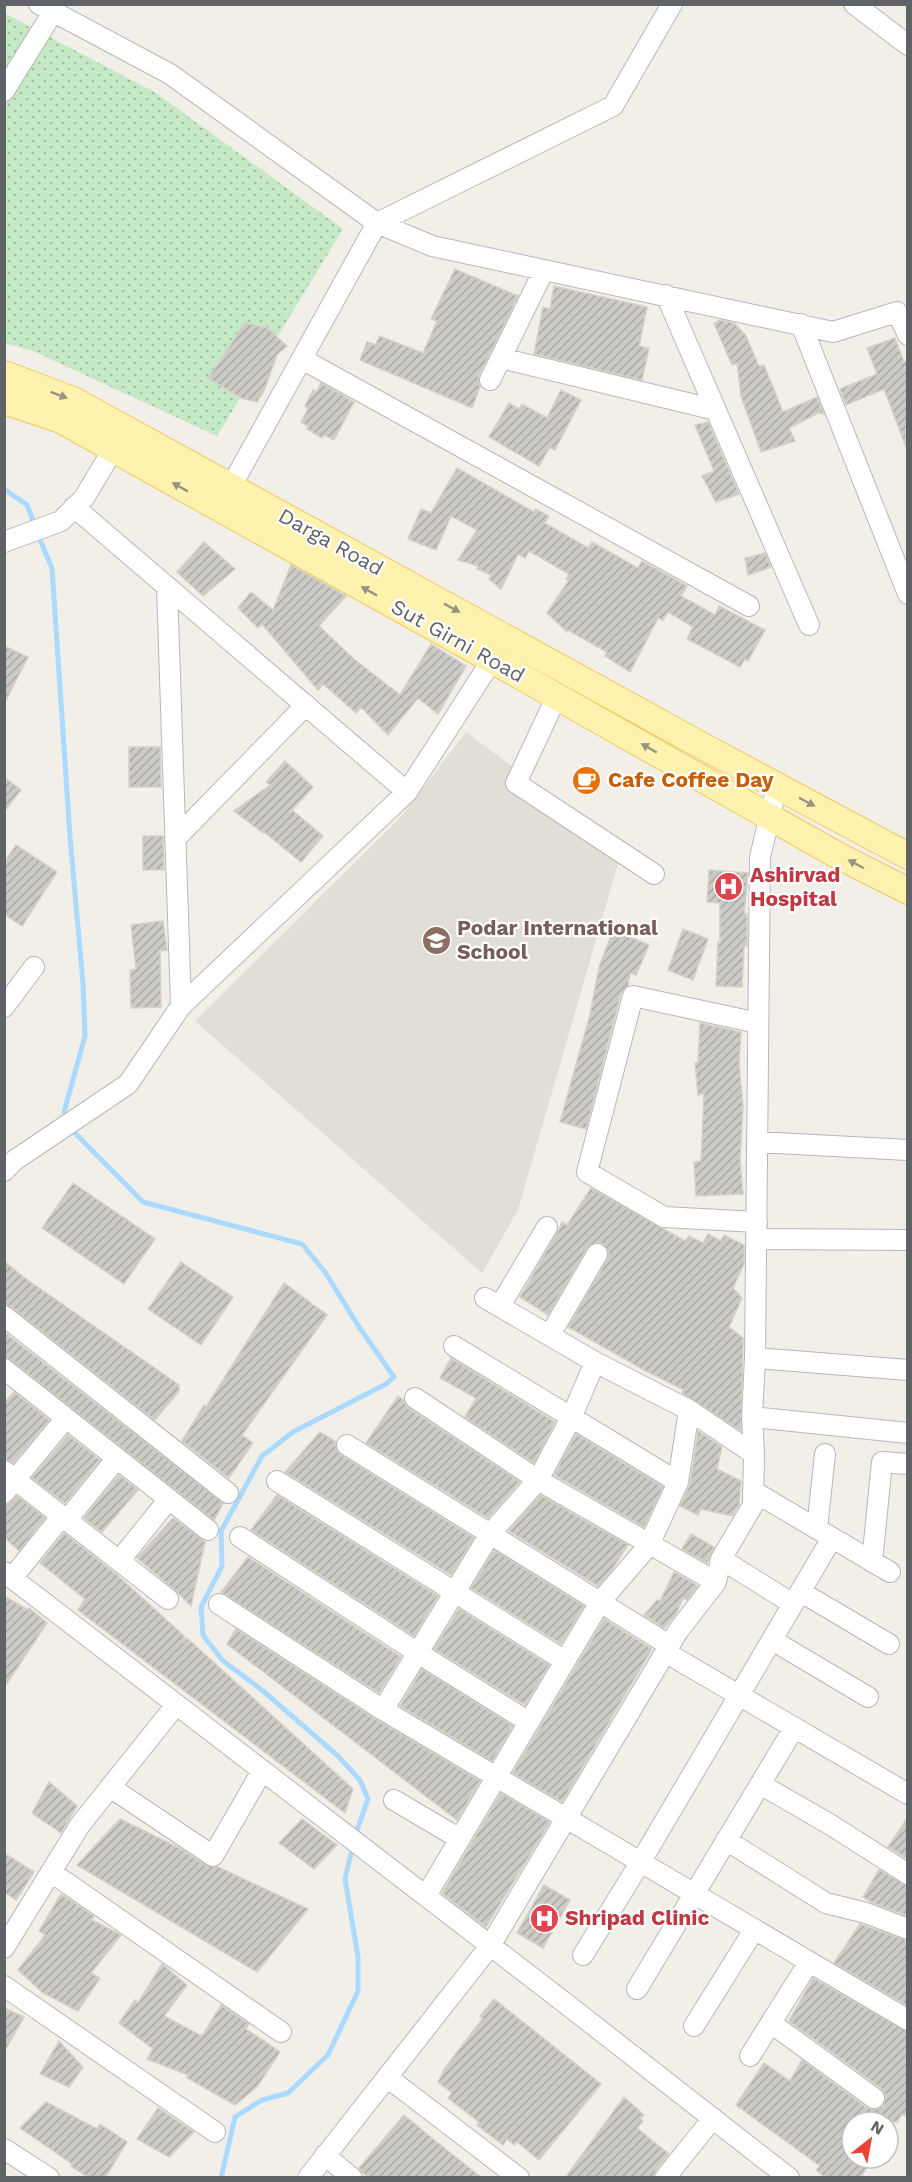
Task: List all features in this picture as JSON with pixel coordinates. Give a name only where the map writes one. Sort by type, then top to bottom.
[{"type":"main road","name":"Darga Road","points":[[4,374],[73,400],[119,439],[225,498],[908,856]]},
{"type":"main road","points":[[4,401],[119,439]]},
{"type":"main road","name":"Sut Girni Road","points":[[225,498],[492,660],[908,891]]},
{"type":"street","points":[[225,498],[376,224],[613,106],[672,4]]},
{"type":"street","points":[[854,4],[908,45]]},
{"type":"street","points":[[4,91],[46,8],[170,74],[376,224],[432,246],[833,332],[897,312],[908,335]]},
{"type":"street","points":[[490,380],[544,270]]},
{"type":"street","points":[[666,295],[809,625]]},
{"type":"street","points":[[801,324],[908,594]]},
{"type":"street","points":[[501,358],[716,410]]},
{"type":"street","points":[[302,359],[749,606]]},
{"type":"street","points":[[4,542],[68,514],[84,498],[119,439]]},
{"type":"street","points":[[68,514],[167,587],[407,792]]},
{"type":"street","points":[[167,587],[181,1006]]},
{"type":"street","points":[[8,1162],[128,1084],[181,1006],[407,792],[492,660]]},
{"type":"street","points":[[557,696],[516,783],[654,874]]},
{"type":"street","points":[[175,840],[306,705]]},
{"type":"street","points":[[308,2178],[490,1946],[678,1631],[716,1582],[721,1559],[753,1504],[752,1417],[757,1230],[760,857],[777,786]]},
{"type":"street","points":[[4,1007],[34,967]]},
{"type":"street","points":[[758,1023],[633,996],[587,1172],[664,1217],[757,1230],[908,1240]]},
{"type":"street","points":[[757,1142],[908,1150]]},
{"type":"street","points":[[547,1227],[492,1302],[595,1362],[688,1410],[754,1454]]},
{"type":"street","points":[[550,1335],[597,1254]]},
{"type":"street","points":[[4,1316],[228,1493]]},
{"type":"street","points":[[454,1346],[678,1482]]},
{"type":"street","points":[[755,1358],[908,1370]]},
{"type":"street","points":[[383,1710],[490,1534],[538,1480],[572,1416],[595,1362]]},
{"type":"street","points":[[8,1378],[66,1418],[208,1530]]},
{"type":"street","points":[[415,1398],[538,1480],[716,1582]]},
{"type":"street","points":[[426,1896],[600,1602],[649,1545],[678,1482],[688,1410]]},
{"type":"street","points":[[752,1417],[908,1433]]},
{"type":"street","points":[[66,1418],[8,1481],[64,1518],[168,1599]]},
{"type":"street","points":[[347,1445],[600,1602],[667,1649],[739,1695],[908,1794]]},
{"type":"street","points":[[583,1954],[640,1863],[797,1598],[825,1534],[825,1454]]},
{"type":"street","points":[[117,1458],[64,1518],[8,1575],[789,2178]]},
{"type":"street","points":[[872,1562],[882,1462],[908,1464]]},
{"type":"street","points":[[277,1481],[565,1661]]},
{"type":"street","points":[[753,1491],[890,1572]]},
{"type":"street","points":[[119,1561],[169,1499]]},
{"type":"street","points":[[240,1537],[529,1722]]},
{"type":"street","points":[[721,1559],[889,1644]]},
{"type":"street","points":[[219,1604],[383,1710],[565,1820],[908,2020]]},
{"type":"street","points":[[772,1640],[868,1696]]},
{"type":"street","points":[[4,1948],[81,1825],[176,1705]]},
{"type":"street","points":[[637,1989],[794,1728]]},
{"type":"street","points":[[110,1787],[213,1856],[262,1771]]},
{"type":"street","points":[[760,1784],[831,1825],[908,1874]]},
{"type":"street","points":[[394,1800],[459,1839]]},
{"type":"street","points":[[726,1840],[826,1903],[866,1913],[908,1929]]},
{"type":"street","points":[[51,1872],[281,2032]]},
{"type":"street","points":[[694,2026],[754,1930]]},
{"type":"street","points":[[750,2056],[809,1962]]},
{"type":"street","points":[[4,1986],[215,2132]]},
{"type":"street","points":[[771,2023],[874,2098]]},
{"type":"street","points":[[387,2077],[519,2178]]},
{"type":"street","points":[[665,2178],[713,2118]]},
{"type":"street","points":[[4,2149],[50,2178]]},
{"type":"street","points":[[325,2156],[352,2178]]},
{"type":"shaded area","name":"Podar International School","points":[[466,732],[540,787],[619,860],[518,1210],[482,1273],[195,1021],[400,818]]},
{"type":"green space","points":[[4,13],[156,93],[343,229],[217,436],[33,351],[5,343]]},
{"type":"building","points":[[455,269],[518,296],[479,375],[480,387],[472,408],[360,360],[367,342],[376,345],[379,336],[423,353],[437,321],[431,319]]},
{"type":"building","points":[[554,286],[647,307],[639,346],[649,348],[642,380],[534,354],[543,307],[550,309]]},
{"type":"building","points":[[720,320],[734,323],[746,336],[759,366],[764,365],[783,412],[817,397],[824,414],[820,412],[789,428],[795,441],[761,452],[741,396],[737,363],[732,365],[714,323]]},
{"type":"building","points":[[245,323],[267,328],[287,346],[277,355],[264,391],[257,402],[241,398],[208,378]]},
{"type":"building","points":[[895,338],[904,362],[908,360],[906,447],[884,389],[846,405],[840,389],[877,374],[867,348]]},
{"type":"building","points":[[321,383],[354,402],[334,440],[324,435],[322,438],[307,429],[309,427],[301,422],[308,409],[305,406],[313,390],[316,392]]},
{"type":"building","points":[[561,390],[581,400],[555,450],[550,447],[539,466],[489,437],[509,403],[519,409],[522,404],[547,418]]},
{"type":"building","points":[[708,422],[739,494],[716,502],[702,476],[714,471],[695,425]]},
{"type":"building","points":[[457,468],[534,512],[536,509],[549,516],[545,523],[588,548],[592,542],[638,568],[642,561],[687,586],[681,596],[715,615],[719,606],[765,630],[748,661],[745,659],[740,667],[687,639],[693,627],[668,612],[663,620],[658,618],[630,672],[605,656],[607,652],[568,630],[567,632],[547,613],[569,580],[566,579],[569,574],[529,551],[525,558],[518,554],[501,589],[489,579],[491,575],[477,569],[478,566],[458,560],[477,530],[451,516],[436,550],[408,539],[421,509],[431,513]]},
{"type":"building","points":[[204,542],[235,569],[203,596],[177,572]]},
{"type":"building","points":[[765,553],[771,567],[748,575],[745,558]]},
{"type":"building","points":[[291,565],[346,596],[319,626],[354,659],[400,695],[431,644],[466,666],[438,714],[418,698],[388,735],[361,707],[356,713],[323,684],[318,690],[262,624],[258,628],[238,608],[251,592],[273,610]]},
{"type":"building","points":[[4,646],[28,657],[4,704]]},
{"type":"building","points":[[129,747],[160,747],[161,787],[129,787]]},
{"type":"building","points":[[285,761],[313,787],[292,810],[323,836],[301,862],[234,811],[270,785],[266,782]]},
{"type":"building","points":[[4,777],[21,790],[4,812]]},
{"type":"building","points":[[143,836],[163,836],[164,870],[143,870]]},
{"type":"building","points":[[16,845],[57,872],[22,926],[4,914],[4,863]]},
{"type":"building","points":[[709,870],[748,873],[744,914],[747,914],[747,946],[744,946],[742,987],[716,986],[718,942],[720,943],[720,903],[707,902]]},
{"type":"building","points":[[163,921],[167,950],[160,951],[161,1007],[131,1008],[130,970],[136,969],[131,925]]},
{"type":"building","points":[[683,929],[708,939],[693,980],[668,970]]},
{"type":"building","points":[[613,930],[649,945],[636,975],[630,973],[628,986],[621,993],[586,1129],[560,1122],[590,1015],[599,967]]},
{"type":"building","points":[[700,1023],[741,1032],[739,1063],[743,1106],[740,1160],[743,1194],[696,1196],[694,1162],[701,1161],[704,1094],[698,1095],[695,1063],[698,1062]]},
{"type":"building","points":[[73,1183],[155,1239],[124,1284],[42,1228]]},
{"type":"building","points":[[591,1188],[685,1241],[689,1236],[703,1243],[708,1234],[721,1241],[724,1235],[744,1245],[744,1264],[733,1288],[742,1298],[729,1327],[743,1338],[741,1431],[682,1393],[684,1390],[568,1327],[607,1260],[609,1253],[603,1244],[596,1242],[587,1248],[548,1315],[520,1297],[562,1222],[567,1225]]},
{"type":"building","points":[[4,1261],[26,1279],[179,1385],[179,1391],[155,1420],[11,1307],[4,1304]]},
{"type":"building","points":[[181,1262],[233,1297],[201,1345],[148,1309]]},
{"type":"building","points":[[284,1283],[327,1315],[242,1435],[253,1443],[229,1478],[182,1441]]},
{"type":"building","points":[[4,1332],[223,1503],[214,1520],[11,1360],[4,1357]]},
{"type":"building","points":[[451,1358],[555,1422],[534,1463],[465,1417],[476,1398],[440,1378]]},
{"type":"building","points":[[14,1392],[49,1420],[13,1463],[4,1459],[4,1403]]},
{"type":"building","points":[[398,1396],[408,1408],[520,1482],[488,1518],[366,1443]]},
{"type":"building","points":[[698,1431],[722,1447],[717,1469],[741,1481],[739,1505],[732,1516],[701,1509],[698,1515],[680,1506],[690,1484]]},
{"type":"building","points":[[320,1432],[336,1442],[336,1450],[341,1455],[474,1538],[451,1575],[285,1472]]},
{"type":"building","points":[[576,1434],[663,1487],[644,1527],[554,1475]]},
{"type":"building","points":[[68,1435],[100,1460],[65,1503],[32,1478]]},
{"type":"building","points":[[119,1475],[138,1490],[102,1532],[84,1518]]},
{"type":"building","points":[[277,1495],[438,1596],[414,1636],[251,1530]]},
{"type":"building","points":[[540,1495],[628,1545],[598,1586],[509,1531]]},
{"type":"building","points":[[17,1496],[45,1518],[19,1551],[4,1537],[4,1505],[9,1504]]},
{"type":"building","points":[[173,1518],[205,1542],[191,1606],[137,1558]]},
{"type":"building","points":[[64,1533],[116,1574],[184,1636],[184,1642],[187,1638],[353,1789],[345,1813],[78,1610],[85,1599],[40,1563]]},
{"type":"building","points":[[691,1534],[714,1547],[707,1563],[682,1549]]},
{"type":"building","points":[[494,1550],[584,1606],[561,1644],[471,1588]]},
{"type":"building","points":[[248,1557],[401,1657],[379,1693],[221,1592]]},
{"type":"building","points":[[674,1572],[698,1586],[687,1600],[683,1598],[676,1614],[664,1628],[644,1615],[657,1600],[660,1601]]},
{"type":"building","points":[[4,1596],[28,1610],[29,1608],[47,1623],[4,1688]]},
{"type":"building","points":[[459,1609],[549,1665],[525,1705],[434,1649]]},
{"type":"building","points":[[604,1619],[652,1649],[562,1802],[513,1773]]},
{"type":"building","points":[[236,1629],[377,1720],[480,1781],[457,1820],[227,1644]]},
{"type":"building","points":[[422,1669],[513,1726],[492,1761],[400,1706]]},
{"type":"building","points":[[49,1782],[77,1806],[61,1833],[32,1813]]},
{"type":"building","points":[[501,1793],[550,1822],[486,1927],[442,1893]]},
{"type":"building","points":[[908,1817],[908,1859],[888,1847]]},
{"type":"building","points":[[120,1819],[179,1848],[207,1866],[218,1867],[308,1909],[257,1972],[77,1865]]},
{"type":"building","points":[[302,1819],[337,1845],[314,1869],[279,1843]]},
{"type":"building","points":[[4,1853],[34,1872],[16,1900],[4,1892]]},
{"type":"building","points":[[879,1870],[908,1886],[908,1916],[863,1897]]},
{"type":"building","points":[[544,1885],[570,1900],[543,1948],[517,1933]]},
{"type":"building","points":[[61,1894],[94,1916],[92,1920],[121,1935],[91,1973],[100,1978],[78,2011],[43,1993],[18,1970],[45,1935],[39,1931]]},
{"type":"building","points":[[860,1924],[908,1941],[908,2006],[834,1963]]},
{"type":"building","points":[[162,1964],[187,1985],[164,2016],[202,2036],[221,2005],[249,2024],[246,2029],[280,2052],[257,2087],[235,2105],[187,2078],[188,2075],[147,2059],[153,2049],[119,2023],[135,2000],[138,2003]]},
{"type":"building","points":[[813,1978],[908,2032],[908,2117],[902,2114],[900,2117],[900,2110],[840,2110],[840,2170],[865,2170],[860,2178],[826,2178],[816,2170],[820,2166],[736,2105],[764,2063],[790,2081],[802,2060],[867,2108],[878,2109],[884,2105],[885,2094],[881,2088],[789,2021]]},
{"type":"building","points":[[494,1999],[601,2084],[539,2160],[517,2142],[514,2145],[507,2139],[503,2145],[477,2125],[479,2122],[448,2098],[452,2093],[438,2082],[445,2068],[483,2018],[480,2016]]},
{"type":"building","points":[[4,2008],[24,2017],[4,2052]]},
{"type":"building","points":[[59,2041],[83,2067],[69,2087],[40,2074]]},
{"type":"building","points":[[624,2097],[644,2115],[640,2119],[643,2121],[637,2128],[669,2154],[656,2170],[653,2178],[565,2178]]},
{"type":"building","points":[[46,2102],[97,2129],[100,2124],[127,2142],[105,2178],[89,2178],[20,2128]]},
{"type":"building","points":[[158,2108],[194,2132],[169,2157],[137,2139]]},
{"type":"building","points":[[404,2115],[482,2178],[369,2178],[359,2168]]},
{"type":"waterway","points":[[4,489],[27,505],[35,526]]},
{"type":"waterway","points":[[38,535],[52,568],[70,837],[83,983],[85,1036],[64,1112],[68,1126],[143,1202],[302,1244],[325,1272],[394,1377],[386,1384],[293,1432],[262,1456],[221,1531],[222,1566],[201,1607],[203,1635],[222,1660],[262,1690],[338,1756],[360,1780],[368,1799],[355,1836]]},
{"type":"waterway","points":[[221,2178],[235,2117],[262,2100],[288,2093],[328,2055],[358,1991],[358,1957],[345,1879],[353,1845]]},
{"type":"place","name":"Cafe Coffee Day","points":[[587,780]]},
{"type":"place","name":"Ashirvad Hospital","points":[[729,887]]},
{"type":"place","name":"Podar International School","points":[[436,940]]},
{"type":"place","name":"Shripad Clinic","points":[[544,1918]]}]
